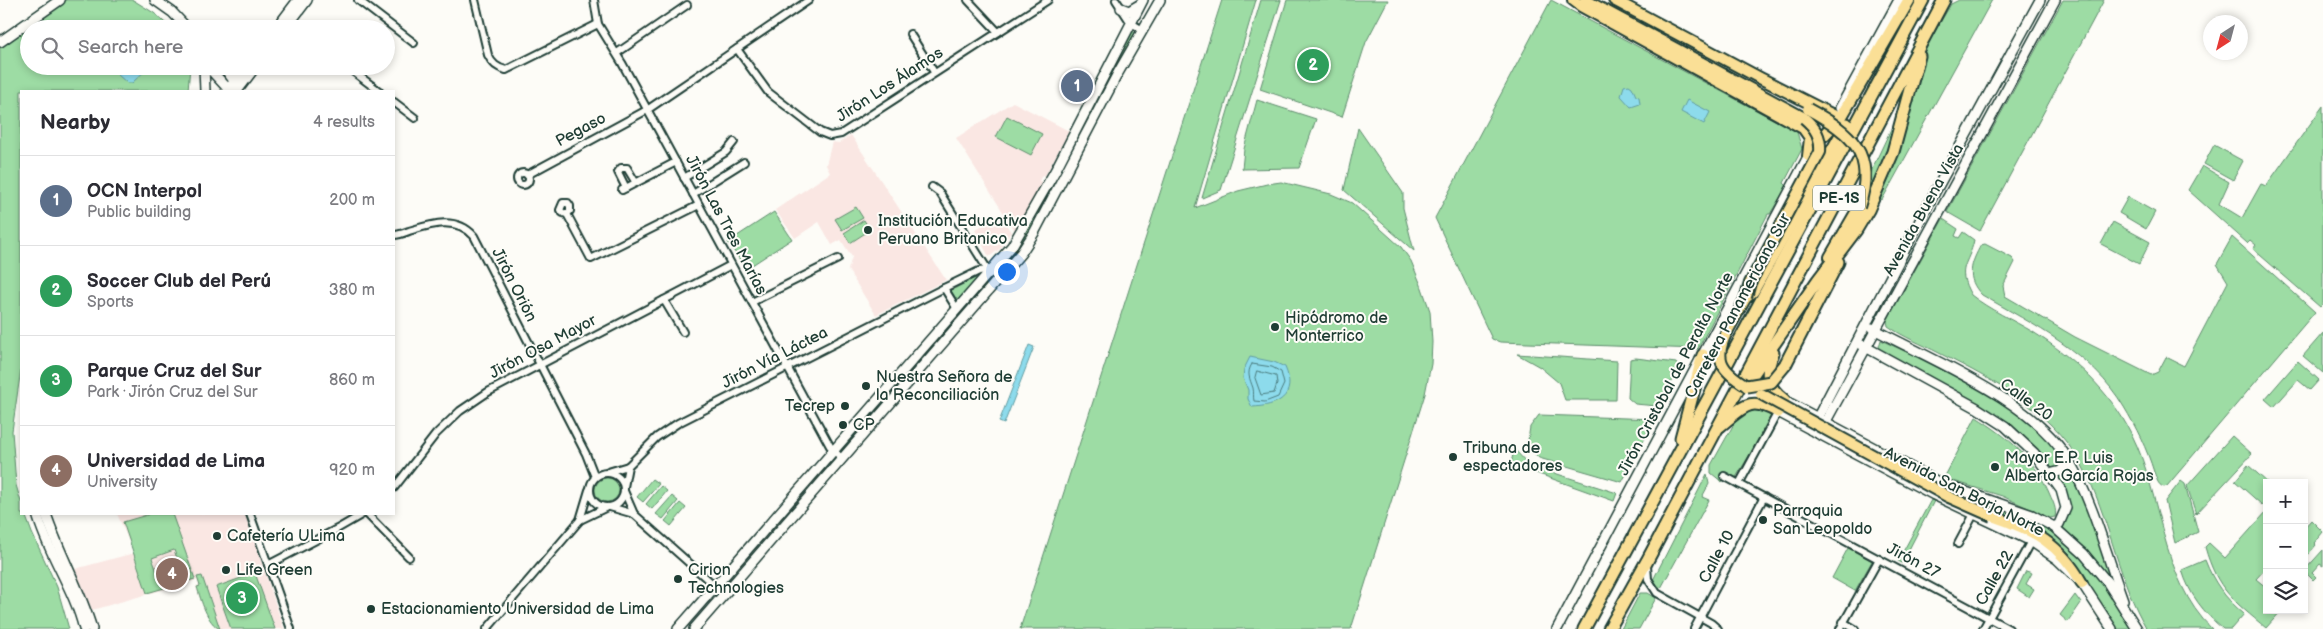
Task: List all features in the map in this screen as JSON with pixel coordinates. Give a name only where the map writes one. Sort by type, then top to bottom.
[{"type":"highway","points":[[1824,135],[1841,117],[1909,0]]},
{"type":"highway","name":"Carretera Panamericana Sur","points":[[1584,629],[1923,0]]},
{"type":"highway","name":"PE-1S","points":[[1609,629],[1944,2]]},
{"type":"highway","points":[[1733,396],[1744,387],[1868,210],[1893,152],[1923,40]]},
{"type":"highway","points":[[1746,297],[1753,291],[1834,144],[1857,107],[1872,92]]},
{"type":"highway","points":[[1747,386],[1771,382],[1779,374],[1850,238]]},
{"type":"highway","points":[[1782,333],[1767,371],[1772,389],[1784,400]]},
{"type":"highway","points":[[1679,450],[1687,409],[1703,355]]},
{"type":"highway","points":[[1716,430],[1746,405],[1754,403],[1763,404],[1778,412]]},
{"type":"main road","points":[[1573,0],[1803,128],[1810,138],[1808,156]]},
{"type":"main road","points":[[1585,0],[1806,113],[1842,129],[1859,151],[1865,165],[1866,180],[1859,207],[1818,280]]},
{"type":"main road","points":[[1614,0],[1635,18],[1806,113],[1818,134],[1820,152],[1750,283],[1746,297],[1722,340],[1719,352],[1723,366],[1728,374],[1949,497],[2022,527],[2055,546],[2071,564],[2082,583]]},
{"type":"main road","points":[[1614,0],[1753,75],[1835,116]]},
{"type":"street","points":[[31,20],[60,0]]},
{"type":"street","points":[[155,0],[180,20]]},
{"type":"street","points":[[283,20],[298,0]]},
{"type":"street","points":[[294,20],[307,0]]},
{"type":"street","points":[[358,0],[384,20]]},
{"type":"street","points":[[475,0],[488,55],[491,62],[500,68],[511,68],[598,24]]},
{"type":"street","name":"Jirón Las Tres Marías","points":[[594,0],[598,24],[676,162],[833,452],[842,460]]},
{"type":"street","name":"Pegaso","points":[[527,175],[647,110],[809,0]]},
{"type":"street","points":[[968,0],[998,32]]},
{"type":"street","name":"Jirón Los Álamos","points":[[737,48],[768,92],[820,132],[830,136],[844,132],[1048,0]]},
{"type":"street","points":[[694,629],[999,279],[1034,233],[1118,73],[1160,0]]},
{"type":"street","name":"Jirón Cristobal de Peralta Norte","points":[[1557,629],[1808,156],[1824,135],[1835,116],[1898,0]]},
{"type":"street","name":"Avenida Buena Vista","points":[[1819,434],[2055,0]]},
{"type":"street","points":[[1118,4],[1129,12],[1142,1]]},
{"type":"street","points":[[678,629],[957,309],[1021,232],[1056,171],[1142,1]]},
{"type":"street","points":[[2039,2],[2049,11]]},
{"type":"street","name":"Avenida Buena Vista","points":[[1811,430],[1865,324],[2039,2]]},
{"type":"street","points":[[1118,4],[1131,23],[1143,30]]},
{"type":"street","points":[[616,53],[687,5]]},
{"type":"street","points":[[0,42],[20,28]]},
{"type":"street","points":[[395,28],[414,43]]},
{"type":"street","points":[[910,34],[934,72]]},
{"type":"street","points":[[206,75],[206,90]]},
{"type":"street","points":[[216,75],[232,89]]},
{"type":"street","points":[[227,75],[232,89]]},
{"type":"street","points":[[232,89],[241,75]]},
{"type":"street","points":[[232,89],[247,75]]},
{"type":"street","points":[[358,75],[378,90]]},
{"type":"street","points":[[395,103],[415,118]]},
{"type":"street","points":[[684,178],[726,152],[734,142]]},
{"type":"street","points":[[636,183],[627,168],[621,168],[618,172],[624,189],[636,183],[676,162]]},
{"type":"street","points":[[693,194],[744,162]]},
{"type":"street","points":[[1056,171],[1065,176]]},
{"type":"street","points":[[932,187],[940,193],[989,270],[999,279]]},
{"type":"street","points":[[567,214],[591,259],[699,204]]},
{"type":"street","name":"Jirón Orión","points":[[395,236],[446,223],[458,224],[474,236],[586,454],[595,477]]},
{"type":"street","points":[[752,302],[838,259]]},
{"type":"street","name":"Jirón Osa Mayor","points":[[395,487],[436,434],[460,411],[488,392],[731,265]]},
{"type":"street","name":"Jirón Vía Láctea","points":[[608,472],[628,466],[657,437],[678,423],[944,288],[979,271],[989,270]]},
{"type":"street","points":[[944,288],[957,309]]},
{"type":"street","points":[[664,300],[683,332]]},
{"type":"street","name":"Calle 20","points":[[1865,324],[2019,409],[2050,436],[2069,460],[2088,503],[2128,614]]},
{"type":"street","name":"Calle 20","points":[[1856,342],[1977,408],[2005,426],[2034,453],[2060,490],[2066,508],[2059,524],[2054,527]]},
{"type":"street","name":"Avenida San Borja Norte","points":[[1784,400],[1940,483],[2032,514],[2054,527],[2084,554],[2108,584],[2137,629]]},
{"type":"street","points":[[1739,484],[1778,412]]},
{"type":"street","name":"Avenida San Borja Norte","points":[[1778,412],[1974,514],[2031,541],[2057,559],[2082,583],[2112,629]]},
{"type":"street","points":[[2049,474],[2061,472],[2069,460]]},
{"type":"street","points":[[580,520],[618,503],[624,490],[628,466]]},
{"type":"street","points":[[487,629],[580,520],[595,477],[608,472],[617,476],[634,514],[724,594]]},
{"type":"street","name":"Jirón 27","points":[[1724,476],[2009,629]]},
{"type":"street","points":[[590,488],[592,499],[596,503],[634,514]]},
{"type":"street","name":"Calle 10","points":[[1694,629],[1764,497]]},
{"type":"street","points":[[1958,544],[1974,514]]},
{"type":"street","points":[[38,515],[84,629]]},
{"type":"street","points":[[46,515],[55,540],[80,594],[92,629]]},
{"type":"street","points":[[250,515],[292,629]]},
{"type":"street","points":[[268,565],[338,529],[360,515]]},
{"type":"street","points":[[368,515],[409,557]]},
{"type":"street","name":"Calle 22","points":[[1983,629],[2031,541]]},
{"type":"street","points":[[1840,629],[1879,559]]},
{"type":"street","points":[[1647,561],[1648,579],[1652,588],[1660,595],[1718,629]]},
{"type":"street","points":[[1843,622],[1855,629]]},
{"type":"shaded area","points":[[1013,102],[1069,131],[1045,176],[1042,175],[1039,181],[1042,182],[1023,219],[1019,218],[1015,222],[1018,226],[1015,231],[956,138]]},
{"type":"shaded area","name":"Institución Educativa Peruano Britanico","points":[[851,135],[946,280],[876,315],[848,270],[852,257],[841,240],[832,245],[819,222],[795,238],[775,210],[830,173],[826,165],[832,142],[839,143]]},
{"type":"shaded area","points":[[999,214],[1011,232],[1001,248],[989,257],[975,230]]},
{"type":"shaded area","points":[[117,515],[245,515],[284,629],[217,629],[203,607],[196,587],[199,585],[197,580],[92,610],[75,569],[134,553]]},
{"type":"green space","points":[[61,0],[133,0],[162,20],[34,20]]},
{"type":"green space","name":"Hipódromo de Monterrico","points":[[1222,0],[1256,0],[1195,208],[1238,191],[1281,182],[1331,194],[1352,203],[1401,247],[1411,261],[1430,311],[1431,364],[1425,394],[1351,629],[1020,629]]},
{"type":"green space","points":[[1261,0],[1281,0],[1221,190],[1202,198]]},
{"type":"green space","points":[[1287,0],[1388,0],[1366,42],[1342,117],[1260,89]]},
{"type":"green space","points":[[1551,0],[1797,132],[1802,149],[1784,183],[1787,186],[1770,214],[1768,214],[1698,349],[1500,342],[1492,339],[1435,218]]},
{"type":"green space","points":[[1959,0],[1992,0],[1882,200],[1879,198],[1905,123],[1923,52],[1951,4]]},
{"type":"green space","points":[[2063,0],[2104,0],[1980,231],[1947,212]]},
{"type":"green space","points":[[20,30],[20,75],[189,75],[188,90],[20,90],[20,376],[12,431],[16,485],[20,499],[20,515],[25,515],[57,587],[69,629],[0,629],[0,45]]},
{"type":"green space","points":[[1131,31],[1137,33],[1065,171],[1060,169]]},
{"type":"green space","points":[[1257,100],[1316,119],[1299,168],[1242,169],[1244,149]]},
{"type":"green space","points":[[2323,106],[2323,304],[2320,307],[2253,249],[2256,245],[2250,240],[2247,243],[2188,190],[2202,166],[2229,182],[2219,204],[2242,218],[2261,184],[2266,186]]},
{"type":"green space","points":[[1007,116],[1042,134],[1031,155],[996,137]]},
{"type":"green space","points":[[1358,128],[1403,193],[1403,208],[1414,251],[1344,190]]},
{"type":"green space","points":[[1891,129],[1896,133],[1869,197],[1872,169]]},
{"type":"green space","points":[[2214,145],[2243,161],[2233,180],[2204,164]]},
{"type":"green space","points":[[1056,178],[1059,180],[1031,234],[1000,273],[999,266],[1025,234]]},
{"type":"green space","points":[[2128,197],[2155,212],[2146,229],[2119,213]]},
{"type":"green space","points":[[856,207],[863,218],[842,230],[835,219]]},
{"type":"green space","points":[[774,212],[792,239],[746,269],[728,242]]},
{"type":"green space","points":[[1943,219],[1958,229],[1955,236],[1959,238],[1963,232],[1974,240],[1964,272],[1966,286],[1971,295],[2033,332],[2077,364],[2102,390],[2123,419],[2142,459],[2172,562],[2182,586],[2195,609],[2212,629],[2147,629],[2129,592],[2088,477],[2060,435],[2024,402],[2004,389],[1888,326],[1887,321]]},
{"type":"green space","points":[[864,220],[870,230],[850,243],[844,233]]},
{"type":"green space","points":[[2113,222],[2150,242],[2139,264],[2101,244]]},
{"type":"green space","points":[[2232,237],[2315,312],[2167,486],[2164,487],[2158,481],[2133,422],[2111,388],[2096,371],[2079,356],[2041,329],[1982,295],[1973,283],[1971,270],[1981,245],[1985,244],[2012,258],[2015,262],[2003,286],[2005,296],[2075,337],[2151,375],[2158,372],[2166,357],[2184,366],[2228,282],[2217,264]]},
{"type":"green space","points":[[975,278],[977,281],[957,302],[950,291]]},
{"type":"green space","points":[[983,284],[987,288],[843,454],[839,450]]},
{"type":"green space","points":[[2323,333],[2323,373],[2303,356]]},
{"type":"green space","points":[[1881,340],[1982,389],[2028,420],[2047,439],[2064,460],[2079,487],[2110,573],[2107,577],[2061,526],[2066,520],[2070,507],[2065,491],[2043,454],[2010,423],[1878,350]]},
{"type":"green space","points":[[1517,354],[1617,361],[1616,400],[1565,400],[1559,383],[1540,367]]},
{"type":"green space","points":[[1636,358],[1676,363],[1679,368],[1657,406],[1635,404],[1628,398],[1630,359]]},
{"type":"green space","points":[[2298,361],[2319,380],[2310,390],[2298,380],[2274,407],[2265,399]]},
{"type":"green space","points":[[1753,407],[1773,411],[1773,416],[1735,479],[1726,475],[1722,482],[1711,473],[1711,465],[1740,413]]},
{"type":"green space","points":[[1539,415],[1655,419],[1622,482],[1539,458],[1527,447],[1530,427]]},
{"type":"green space","points":[[1976,417],[1999,432],[2029,460],[2044,482],[2050,495],[2055,508],[2055,517],[2050,518],[2002,496],[1944,478]]},
{"type":"green space","points":[[2232,436],[2252,454],[2196,514],[2187,486]]},
{"type":"green space","points":[[1514,449],[1529,465],[1617,493],[1614,501],[1511,464]]},
{"type":"green space","points":[[2248,465],[2264,479],[2263,504],[2262,505],[2235,481]]},
{"type":"green space","points":[[1707,474],[1709,484],[1702,497],[1709,500],[1661,588],[1653,580]]},
{"type":"green space","points":[[607,478],[612,479],[618,485],[618,495],[612,501],[607,502],[602,501],[596,495],[595,490],[596,485],[602,479]]},
{"type":"green space","points":[[652,479],[659,484],[643,502],[637,497]]},
{"type":"green space","points":[[2181,481],[2185,484],[2198,532],[2175,543],[2165,501]]},
{"type":"green space","points":[[661,486],[667,491],[652,509],[646,504]]},
{"type":"green space","points":[[672,496],[678,501],[663,519],[656,514]]},
{"type":"green space","points":[[1931,500],[1934,501],[1902,563],[1898,561]]},
{"type":"green space","points":[[1971,501],[1979,501],[2012,509],[2031,516],[2063,538],[2100,581],[2131,629],[2115,629],[2069,553],[2034,524]]},
{"type":"green space","points":[[680,503],[686,508],[671,526],[665,521]]},
{"type":"green space","points":[[147,515],[172,515],[195,579],[147,593],[123,522]],"holes":[[[174,550],[182,572],[160,580],[152,558]]]},
{"type":"green space","points":[[2263,515],[2263,571],[2256,579],[2263,585],[2263,614],[2278,614],[2266,628],[2228,594],[2215,574],[2205,547],[2209,543],[2225,558]]},
{"type":"green space","points":[[2311,520],[2323,532],[2308,554],[2308,524]]},
{"type":"green space","points":[[1848,548],[1872,561],[1855,591],[1832,578]]},
{"type":"green space","points":[[2323,550],[2323,566],[2320,564],[2312,573],[2316,577],[2313,580],[2308,575],[2308,567]]},
{"type":"green space","points":[[2205,560],[2221,590],[2244,614],[2231,629],[2223,629],[2210,616],[2193,595],[2185,579],[2182,570]]},
{"type":"green space","points":[[2026,571],[2032,573],[2026,584],[2034,589],[2029,597],[2017,589]]},
{"type":"green space","points":[[255,573],[275,629],[231,629],[216,587]]},
{"type":"green space","points":[[202,576],[220,629],[211,622],[200,598],[197,587],[200,586],[197,577]]},
{"type":"green space","points":[[1640,593],[1648,593],[1656,598],[1639,629],[1621,629]]},
{"type":"green space","points":[[2075,595],[2081,603],[2068,622],[2060,615]]},
{"type":"water","points":[[118,75],[140,75],[132,83],[127,83]]},
{"type":"water","points":[[1629,85],[1636,96],[1639,97],[1640,104],[1631,107],[1621,96],[1624,86]]},
{"type":"water","points":[[1687,100],[1710,112],[1704,124],[1681,112]]},
{"type":"water","points":[[1029,345],[1034,347],[1004,424],[999,422]]},
{"type":"water","points":[[1250,357],[1274,362],[1285,367],[1289,386],[1283,398],[1270,405],[1252,407],[1243,378],[1244,369]]},
{"type":"place","name":"Soccer Club del Perú","points":[[1313,65]]},
{"type":"place","name":"OCN Interpol","points":[[1077,86]]},
{"type":"place","name":"Institución Educativa Peruano Britanico","points":[[868,230]]},
{"type":"place","name":"Hipódromo de Monterrico","points":[[1275,327]]},
{"type":"place","name":"Nuestra Señora de la Reconciliación","points":[[866,386]]},
{"type":"place","name":"Tecrep","points":[[845,406]]},
{"type":"place","name":"CP","points":[[843,425]]},
{"type":"place","name":"Tribuna de espectadores","points":[[1453,457]]},
{"type":"place","name":"Mayor E.P. Luis Alberto García Rojas","points":[[1995,467]]},
{"type":"place","name":"Parroquia San Leopoldo","points":[[1763,520]]},
{"type":"place","name":"Cafetería ULima","points":[[217,536]]},
{"type":"place","name":"Life Green","points":[[226,570]]},
{"type":"place","name":"Universidad de Lima","points":[[172,574]]},
{"type":"place","name":"Cirion Technologies","points":[[678,579]]},
{"type":"place","name":"Parque Cruz del Sur","points":[[242,598]]},
{"type":"place","name":"Estacionamiento Universidad de Lima","points":[[371,609]]}]
